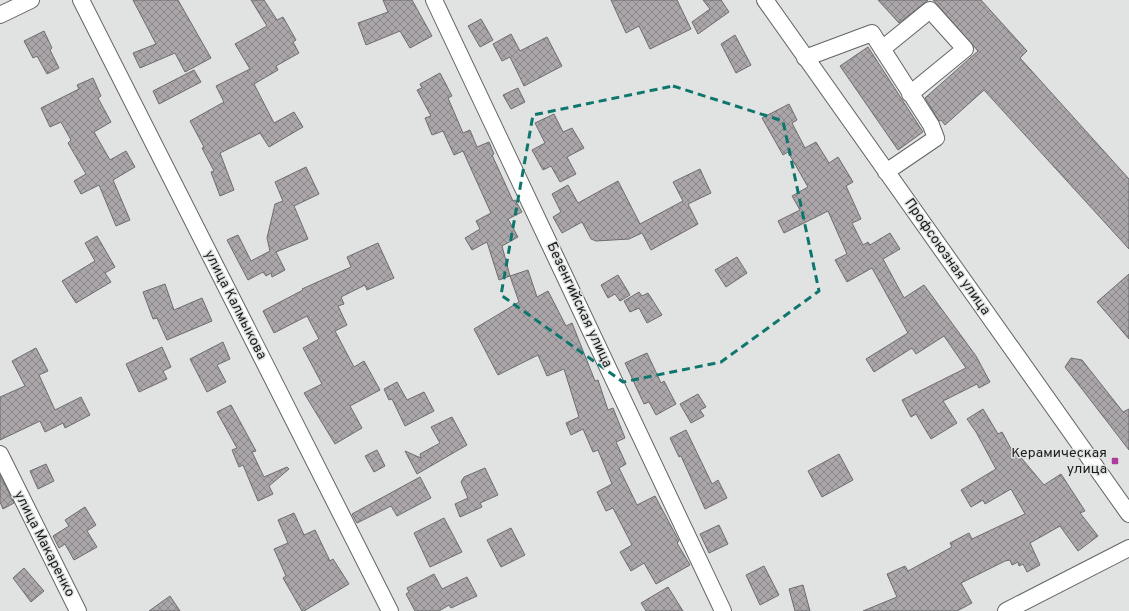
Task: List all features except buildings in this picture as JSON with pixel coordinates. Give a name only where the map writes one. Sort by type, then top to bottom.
[{"type":"street","points":[[0,15],[31,0]]},
{"type":"street","name":"улица Калмыкова","points":[[81,0],[390,611]]},
{"type":"street","name":"Безенгийская улица","points":[[434,0],[723,611]]},
{"type":"street","name":"Профсоюзная улица","points":[[764,0],[1129,514]]},
{"type":"street","points":[[882,48],[930,10],[965,49],[910,94]]},
{"type":"street","points":[[805,58],[872,33],[910,94],[931,124],[936,138],[886,172]]},
{"type":"street","name":"улица Макаренко","points":[[0,454],[78,611]]},
{"type":"street","points":[[1006,611],[1129,548]]},
{"type":"highlighted area","points":[[673,86],[783,121],[819,291],[721,362],[623,382],[501,295],[533,115]]},
{"type":"place","name":"Керамическая улица","points":[[1115,461]]}]
